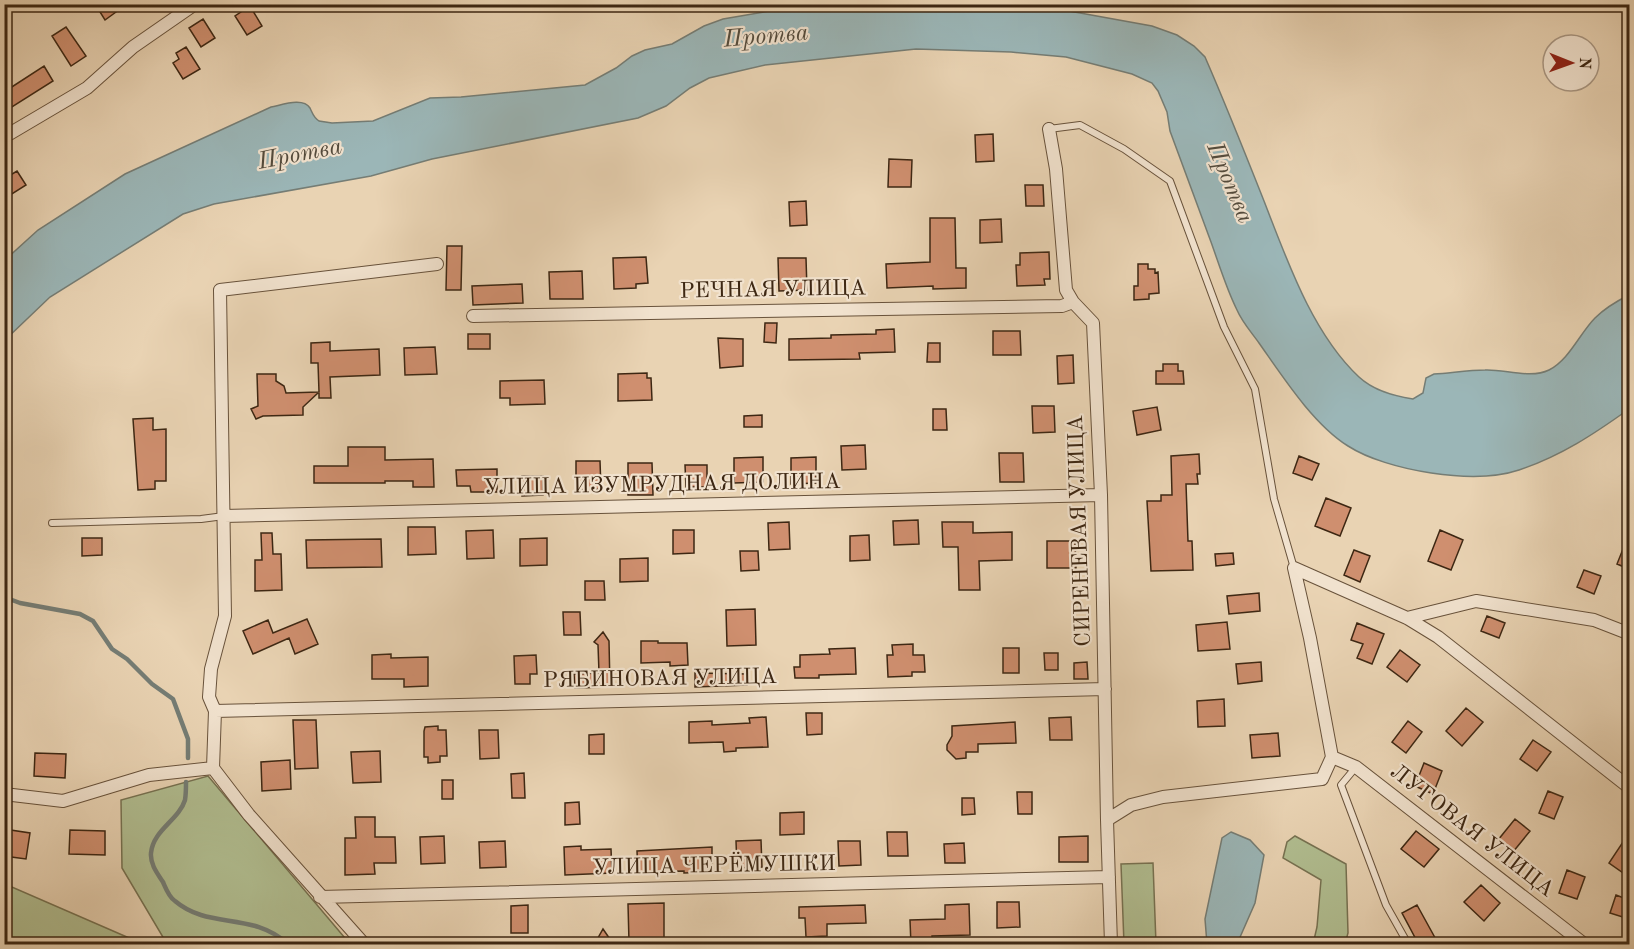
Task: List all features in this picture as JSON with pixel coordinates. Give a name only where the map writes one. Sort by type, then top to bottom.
[{"type":"street","points":[[4,137],[87,88],[133,47],[195,4]]},
{"type":"street","name":"СИРЕНЕВАЯ УЛИЦА","points":[[1049,129],[1056,169],[1066,290],[1073,302],[1093,323],[1101,495],[1111,945]]},
{"type":"street","points":[[364,945],[249,815],[213,768],[216,711],[209,697],[211,669],[225,616],[220,290],[437,264]]},
{"type":"street","name":"РЕЧНАЯ УЛИЦА","points":[[473,316],[1062,306],[1073,302]]},
{"type":"street","name":"УЛИЦА ИЗУМРУДНАЯ ДОЛИНА","points":[[224,516],[1101,495]]},
{"type":"street","points":[[1294,568],[1407,618],[1438,637],[1629,788]]},
{"type":"street","points":[[1107,820],[1131,805],[1163,797],[1322,779],[1332,757],[1310,638],[1294,568]]},
{"type":"street","points":[[1407,618],[1476,600],[1594,620],[1629,634]]},
{"type":"street","name":"РЯБИНОВАЯ УЛИЦА","points":[[216,711],[1105,689]]},
{"type":"street","name":"ЛУГОВАЯ УЛИЦА","points":[[1332,757],[1356,767],[1584,945]]},
{"type":"street","points":[[4,794],[63,801],[149,775],[213,768]]},
{"type":"street","name":"УЛИЦА ЧЕРЁМУШКИ","points":[[320,897],[1109,877]]},
{"type":"lane","points":[[1049,129],[1080,125],[1124,149],[1170,181],[1224,327],[1255,389],[1274,499],[1294,568]]},
{"type":"lane","points":[[52,523],[201,519],[224,516]]},
{"type":"lane","points":[[1356,767],[1341,785],[1386,905],[1408,945]]},
{"type":"green space","points":[[208,776],[350,944],[167,944],[122,868],[121,800]]},
{"type":"green space","points":[[1295,836],[1346,864],[1348,933],[1345,944],[1313,944],[1317,927],[1321,880],[1283,858],[1287,842]]},
{"type":"green space","points":[[1153,863],[1156,944],[1124,944],[1121,864]]},
{"type":"green space","points":[[5,884],[143,944],[5,944]]},
{"type":"water","name":"Протва","points":[[1036,5],[1152,26],[1177,35],[1194,46],[1205,57],[1302,295],[1314,318],[1342,359],[1365,382],[1384,392],[1413,399],[1423,393],[1426,378],[1434,374],[1472,370],[1542,373],[1563,360],[1599,314],[1629,295],[1629,409],[1590,436],[1563,451],[1519,470],[1500,474],[1455,476],[1407,469],[1365,455],[1348,446],[1335,437],[1299,399],[1239,314],[1226,285],[1170,131],[1167,112],[1152,83],[1132,74],[1066,57],[1011,52],[916,49],[765,65],[709,78],[690,88],[666,106],[638,118],[432,159],[371,176],[214,204],[183,214],[50,297],[5,340],[5,260],[38,230],[125,174],[271,107],[297,102],[307,105],[319,121],[332,123],[373,121],[430,98],[585,85],[616,68],[632,56],[645,50],[672,44],[704,26],[723,19],[798,6]]},
{"type":"water","points":[[1231,832],[1250,840],[1264,855],[1255,903],[1237,944],[1207,944],[1205,919],[1222,838]]},
{"type":"building","points":[[95,4],[127,4],[105,20]]},
{"type":"building","points":[[250,6],[262,26],[247,35],[235,16]]},
{"type":"building","points":[[203,19],[215,38],[201,47],[189,28]]},
{"type":"building","points":[[66,27],[86,56],[71,66],[52,36]]},
{"type":"building","points":[[186,47],[200,69],[183,79],[173,63],[179,59],[176,53]]},
{"type":"building","points":[[44,66],[53,81],[4,112],[4,92]]},
{"type":"building","points":[[993,134],[994,161],[976,162],[975,135]]},
{"type":"building","points":[[889,159],[912,160],[911,187],[888,187]]},
{"type":"building","points":[[17,171],[26,185],[4,199],[4,179]]},
{"type":"building","points":[[1025,185],[1043,185],[1044,206],[1026,206]]},
{"type":"building","points":[[806,201],[807,225],[790,226],[789,202]]},
{"type":"building","points":[[930,218],[955,218],[956,268],[966,268],[966,288],[933,289],[933,286],[887,288],[886,264],[930,262]]},
{"type":"building","points":[[1001,219],[1002,242],[980,243],[980,220]]},
{"type":"building","points":[[447,246],[462,246],[461,290],[446,290]]},
{"type":"building","points":[[1049,252],[1050,279],[1044,279],[1045,285],[1017,286],[1016,265],[1020,265],[1020,253]]},
{"type":"building","points":[[646,257],[648,283],[636,284],[636,288],[614,289],[613,258]]},
{"type":"building","points":[[778,258],[806,258],[807,290],[779,291]]},
{"type":"building","points":[[1138,264],[1148,264],[1148,269],[1155,269],[1155,273],[1158,272],[1159,293],[1149,294],[1149,299],[1134,300],[1134,286],[1138,286]]},
{"type":"building","points":[[582,271],[583,299],[550,299],[549,272]]},
{"type":"building","points":[[522,284],[523,303],[473,305],[472,286]]},
{"type":"building","points":[[765,323],[777,323],[776,343],[764,342]]},
{"type":"building","points":[[894,329],[895,352],[859,353],[860,359],[789,360],[789,339],[876,334],[876,330]]},
{"type":"building","points":[[993,331],[1020,331],[1021,355],[993,355]]},
{"type":"building","points":[[468,334],[490,334],[490,349],[468,349]]},
{"type":"building","points":[[718,338],[743,339],[743,366],[720,368]]},
{"type":"building","points":[[330,342],[330,351],[379,349],[380,375],[330,377],[331,398],[319,398],[318,363],[311,363],[311,343]]},
{"type":"building","points":[[928,343],[940,343],[940,362],[927,362]]},
{"type":"building","points":[[435,347],[437,374],[405,375],[404,348]]},
{"type":"building","points":[[1073,355],[1074,383],[1058,384],[1057,356]]},
{"type":"building","points":[[1163,364],[1178,364],[1178,371],[1183,371],[1184,384],[1156,384],[1156,371],[1163,371]]},
{"type":"building","points":[[647,373],[647,378],[651,378],[652,400],[618,401],[618,374]]},
{"type":"building","points":[[257,374],[276,374],[276,381],[284,386],[286,393],[319,392],[303,407],[303,415],[263,416],[256,419],[251,409],[258,406]]},
{"type":"building","points":[[544,380],[545,404],[510,405],[510,398],[500,398],[500,381]]},
{"type":"building","points":[[1032,406],[1054,406],[1055,432],[1033,433]]},
{"type":"building","points":[[1157,407],[1161,430],[1137,435],[1133,411]]},
{"type":"building","points":[[933,409],[946,409],[947,430],[933,430]]},
{"type":"building","points":[[762,415],[762,427],[744,427],[744,416]]},
{"type":"building","points":[[153,418],[153,430],[166,429],[166,481],[155,481],[155,489],[138,490],[133,419]]},
{"type":"building","points":[[865,445],[866,469],[842,470],[841,446]]},
{"type":"building","points":[[348,447],[385,447],[385,460],[433,459],[434,487],[413,487],[413,481],[314,483],[314,466],[348,466]]},
{"type":"building","points":[[999,453],[1023,453],[1024,482],[1000,482]]},
{"type":"building","points":[[1199,454],[1198,484],[1186,484],[1188,541],[1192,541],[1193,570],[1151,571],[1147,501],[1161,501],[1161,495],[1172,495],[1171,456]]},
{"type":"building","points":[[1299,456],[1319,464],[1312,480],[1293,473]]},
{"type":"building","points":[[763,457],[763,482],[734,483],[734,458]]},
{"type":"building","points":[[816,457],[816,483],[791,484],[791,458]]},
{"type":"building","points":[[576,461],[600,461],[601,489],[576,490]]},
{"type":"building","points":[[628,463],[652,463],[653,495],[628,495]]},
{"type":"building","points":[[685,465],[707,465],[707,487],[686,487]]},
{"type":"building","points":[[497,469],[497,492],[471,492],[470,486],[457,486],[456,470]]},
{"type":"building","points":[[522,476],[543,476],[543,495],[522,496]]},
{"type":"building","points":[[1326,498],[1351,508],[1340,536],[1315,526]]},
{"type":"building","points":[[918,520],[919,544],[894,545],[893,521]]},
{"type":"building","points":[[789,522],[790,549],[769,550],[768,523]]},
{"type":"building","points":[[942,522],[973,522],[973,533],[1012,532],[1012,560],[979,561],[980,590],[959,590],[958,547],[943,547]]},
{"type":"building","points":[[408,527],[435,527],[436,554],[408,555]]},
{"type":"building","points":[[493,530],[494,558],[467,559],[466,531]]},
{"type":"building","points":[[673,530],[694,530],[694,553],[673,554]]},
{"type":"building","points":[[1440,530],[1463,540],[1451,570],[1428,561]]},
{"type":"building","points":[[261,533],[272,533],[273,554],[281,554],[282,590],[255,591],[255,560],[262,560]]},
{"type":"building","points":[[1629,534],[1629,569],[1617,564]]},
{"type":"building","points":[[869,535],[870,560],[850,561],[850,536]]},
{"type":"building","points":[[82,538],[102,538],[102,555],[82,556]]},
{"type":"building","points":[[547,538],[547,565],[520,566],[520,539]]},
{"type":"building","points":[[381,539],[382,567],[307,568],[306,540]]},
{"type":"building","points":[[1047,541],[1075,541],[1076,568],[1047,568]]},
{"type":"building","points":[[1354,550],[1370,556],[1360,582],[1344,575]]},
{"type":"building","points":[[740,551],[758,551],[759,570],[741,571]]},
{"type":"building","points":[[1233,553],[1234,564],[1216,566],[1215,554]]},
{"type":"building","points":[[648,558],[648,581],[620,582],[620,559]]},
{"type":"building","points":[[1584,570],[1601,576],[1594,594],[1577,587]]},
{"type":"building","points":[[585,581],[604,581],[605,600],[585,600]]},
{"type":"building","points":[[1259,593],[1260,611],[1229,614],[1227,596]]},
{"type":"building","points":[[755,609],[756,645],[727,646],[726,610]]},
{"type":"building","points":[[563,612],[580,612],[581,635],[564,635]]},
{"type":"building","points":[[1487,616],[1505,623],[1499,638],[1481,631]]},
{"type":"building","points":[[307,619],[318,644],[295,654],[289,638],[253,654],[243,631],[268,620],[273,633]]},
{"type":"building","points":[[1227,622],[1230,649],[1198,651],[1196,625]]},
{"type":"building","points":[[1357,623],[1384,634],[1372,664],[1357,658],[1363,644],[1351,640]]},
{"type":"building","points":[[603,632],[609,641],[610,687],[575,688],[574,674],[599,673],[598,645],[594,642]]},
{"type":"building","points":[[641,641],[687,643],[688,665],[670,666],[670,662],[641,663]]},
{"type":"building","points":[[913,644],[913,655],[924,655],[925,672],[912,672],[912,676],[888,677],[887,655],[893,655],[892,645]]},
{"type":"building","points":[[855,648],[856,674],[795,678],[794,667],[800,667],[800,655],[830,654],[829,649]]},
{"type":"building","points":[[1003,648],[1019,648],[1019,673],[1003,673]]},
{"type":"building","points":[[1400,650],[1420,665],[1407,682],[1387,667]]},
{"type":"building","points":[[1044,653],[1058,653],[1058,670],[1045,670]]},
{"type":"building","points":[[391,654],[391,658],[428,657],[428,686],[404,687],[404,679],[372,679],[372,655]]},
{"type":"building","points":[[536,655],[537,674],[530,674],[530,684],[515,684],[514,656]]},
{"type":"building","points":[[1087,662],[1088,679],[1074,679],[1074,663]]},
{"type":"building","points":[[1261,662],[1262,681],[1238,684],[1236,664]]},
{"type":"building","points":[[695,673],[747,674],[747,685],[695,687]]},
{"type":"building","points":[[1224,699],[1225,726],[1198,727],[1197,701]]},
{"type":"building","points":[[1466,708],[1483,722],[1462,746],[1446,731]]},
{"type":"building","points":[[806,713],[822,713],[822,734],[807,735]]},
{"type":"building","points":[[766,717],[768,747],[736,748],[736,751],[724,752],[723,742],[689,743],[689,722],[712,721],[712,725],[750,723],[749,718]]},
{"type":"building","points":[[1071,717],[1072,740],[1050,740],[1049,718]]},
{"type":"building","points":[[293,720],[316,720],[318,768],[295,769]]},
{"type":"building","points":[[1408,721],[1422,732],[1406,753],[1392,742]]},
{"type":"building","points":[[1015,722],[1016,743],[978,744],[978,752],[966,752],[966,758],[956,759],[947,750],[952,736],[952,726]]},
{"type":"building","points":[[438,726],[438,730],[446,730],[447,756],[440,756],[440,762],[428,763],[428,757],[424,757],[425,727]]},
{"type":"building","points":[[479,730],[498,730],[499,758],[480,759]]},
{"type":"building","points":[[1278,733],[1280,756],[1252,758],[1250,735]]},
{"type":"building","points":[[604,734],[604,754],[589,754],[589,735]]},
{"type":"building","points":[[1533,740],[1551,752],[1537,771],[1520,759]]},
{"type":"building","points":[[380,751],[381,782],[353,783],[351,752]]},
{"type":"building","points":[[35,753],[66,754],[65,778],[34,776]]},
{"type":"building","points":[[290,760],[291,789],[262,791],[261,762]]},
{"type":"building","points":[[1424,763],[1442,771],[1433,794],[1415,786]]},
{"type":"building","points":[[524,773],[525,798],[512,798],[511,774]]},
{"type":"building","points":[[442,780],[453,780],[453,799],[442,799]]},
{"type":"building","points":[[1548,791],[1563,797],[1554,819],[1539,813]]},
{"type":"building","points":[[1017,792],[1032,792],[1032,814],[1018,814]]},
{"type":"building","points":[[962,798],[974,798],[975,814],[962,815]]},
{"type":"building","points":[[579,802],[580,824],[565,825],[565,803]]},
{"type":"building","points":[[804,812],[804,834],[780,835],[780,813]]},
{"type":"building","points":[[355,817],[375,817],[375,837],[395,837],[396,863],[374,863],[375,874],[345,875],[345,838],[356,838]]},
{"type":"building","points":[[1515,819],[1530,831],[1513,852],[1498,840]]},
{"type":"building","points":[[4,829],[30,833],[26,859],[4,856]]},
{"type":"building","points":[[70,830],[105,831],[105,855],[69,854]]},
{"type":"building","points":[[1416,831],[1439,849],[1424,867],[1401,849]]},
{"type":"building","points":[[887,832],[907,832],[908,856],[888,856]]},
{"type":"building","points":[[1629,833],[1629,877],[1609,863]]},
{"type":"building","points":[[444,836],[445,863],[421,864],[420,837]]},
{"type":"building","points":[[1088,836],[1088,862],[1059,862],[1059,837]]},
{"type":"building","points":[[761,840],[762,867],[737,868],[736,841]]},
{"type":"building","points":[[505,841],[506,867],[480,868],[479,842]]},
{"type":"building","points":[[838,841],[860,841],[861,865],[839,866]]},
{"type":"building","points":[[964,843],[965,863],[945,863],[944,844]]},
{"type":"building","points":[[581,846],[581,850],[611,849],[612,873],[565,875],[564,847]]},
{"type":"building","points":[[712,847],[712,872],[638,872],[637,851]]},
{"type":"building","points":[[1567,870],[1585,877],[1577,899],[1559,893]]},
{"type":"building","points":[[1481,885],[1500,903],[1484,921],[1464,902]]},
{"type":"building","points":[[1616,895],[1629,900],[1629,919],[1610,913]]},
{"type":"building","points":[[997,902],[1019,902],[1020,927],[997,928]]},
{"type":"building","points":[[664,903],[664,941],[629,942],[628,904]]},
{"type":"building","points":[[969,904],[970,935],[932,936],[932,945],[911,945],[910,920],[945,919],[945,905]]},
{"type":"building","points":[[528,905],[528,933],[511,933],[511,906]]},
{"type":"building","points":[[865,905],[866,923],[827,924],[827,936],[806,937],[805,918],[799,918],[799,907]]},
{"type":"building","points":[[1417,905],[1439,945],[1419,945],[1402,913]]},
{"type":"building","points":[[603,929],[614,945],[594,945]]},
{"type":"waterway","points":[[4,597],[20,603],[80,614],[93,621],[112,649],[173,699],[188,739],[188,758]]},
{"type":"waterway","points":[[186,782],[185,800],[182,807],[156,838],[151,853],[153,865],[169,895],[188,910],[216,919],[260,927],[288,944]]}]
